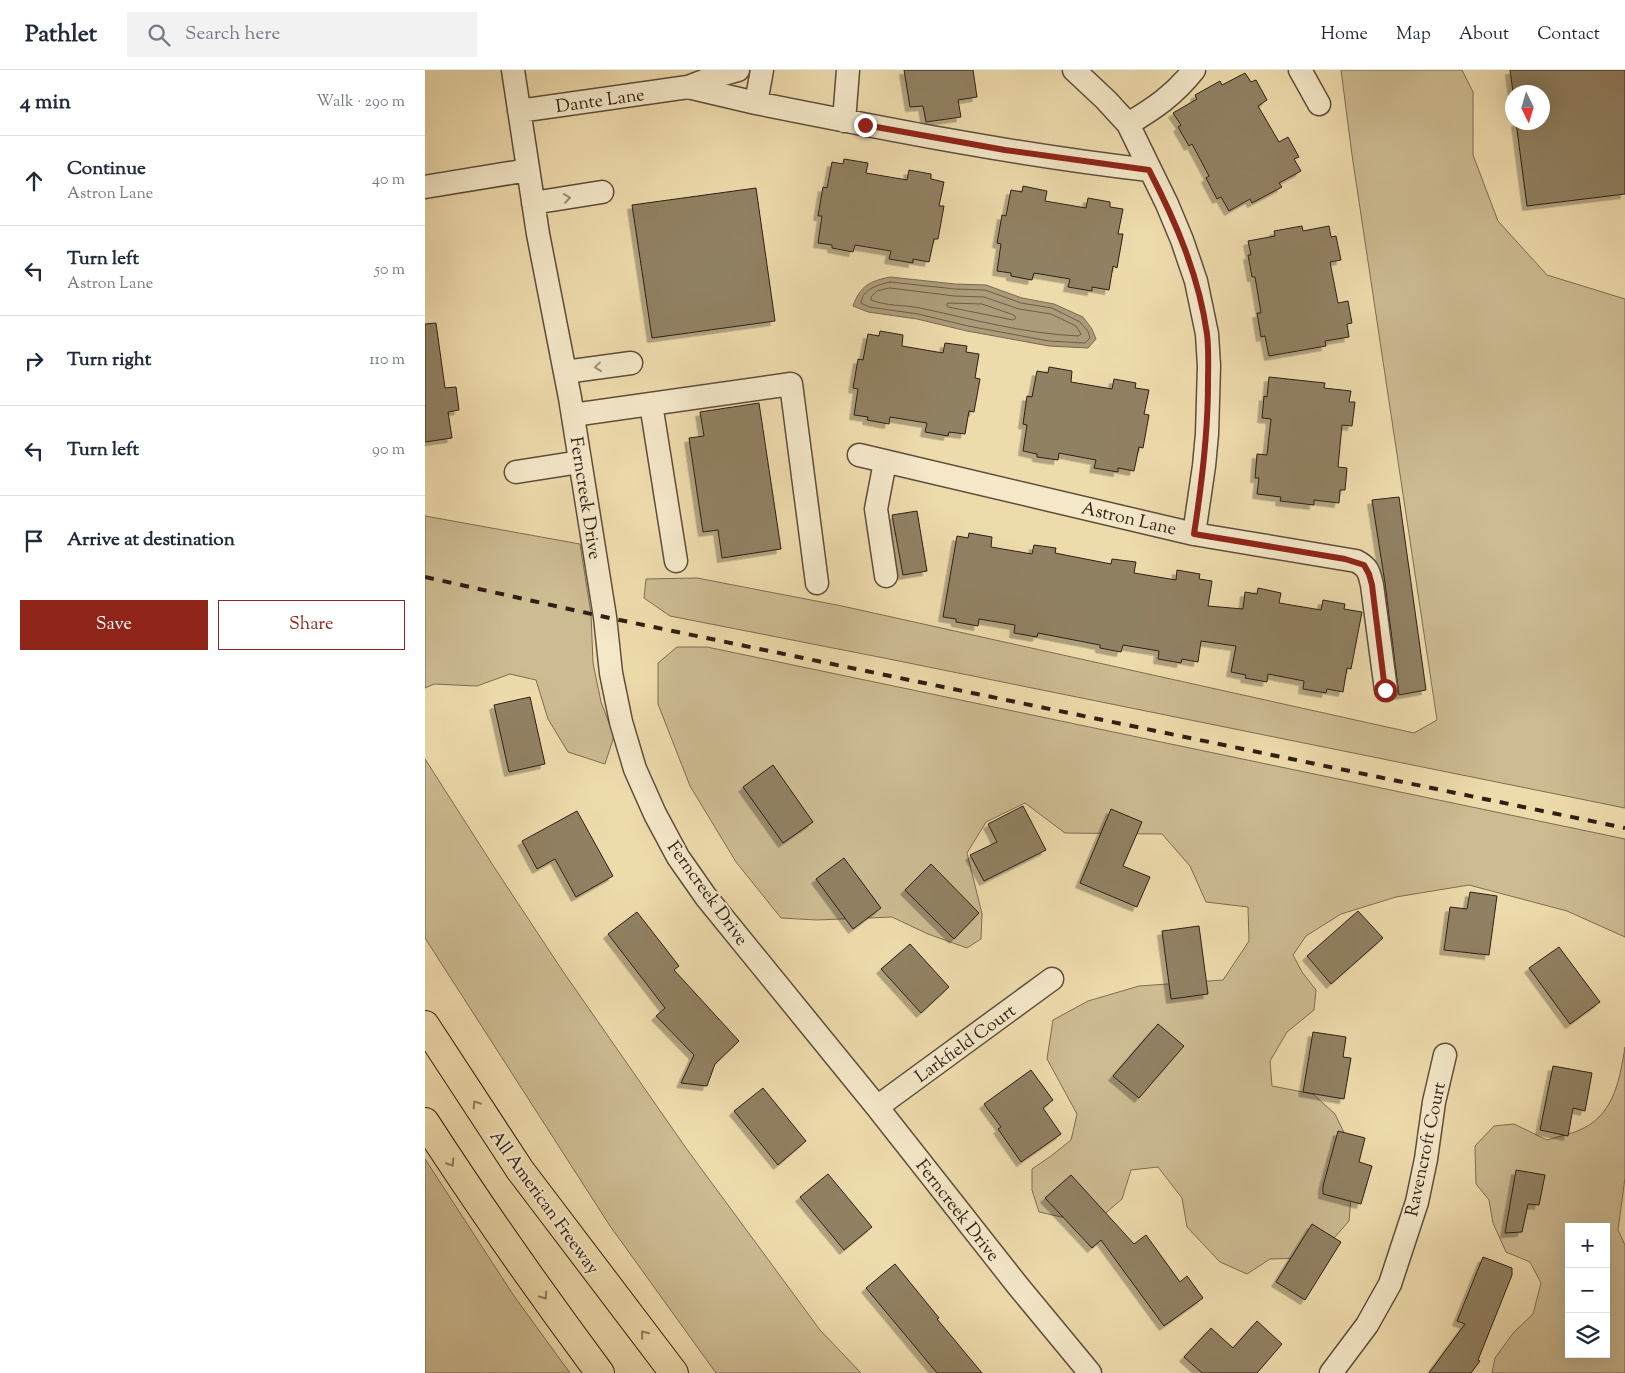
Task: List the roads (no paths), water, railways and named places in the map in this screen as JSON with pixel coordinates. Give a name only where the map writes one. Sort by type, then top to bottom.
[{"type":"highway","name":"All American Freeway","points":[[425,1025],[520,1170],[674,1373]]},
{"type":"highway","points":[[425,1122],[489,1218],[600,1373]]},
{"type":"street","name":"Ferncreek Drive","points":[[513,70],[537,234],[573,415],[605,617],[613,683],[621,722],[635,769],[655,814],[678,857],[706,897],[1090,1373]]},
{"type":"street","name":"Dante Lane","points":[[519,111],[688,87],[738,70]]},
{"type":"street","points":[[756,103],[762,70]]},
{"type":"street","points":[[844,121],[848,70]]},
{"type":"street","points":[[1074,70],[1128,124],[1167,204],[1196,281],[1207,334],[1209,376],[1204,466],[1194,534]]},
{"type":"street","points":[[1128,124],[1163,102],[1179,88],[1194,70]]},
{"type":"street","points":[[1300,70],[1319,104]]},
{"type":"street","points":[[688,87],[844,121],[1005,150],[1149,170]]},
{"type":"street","points":[[425,187],[528,170]]},
{"type":"street","points":[[533,203],[602,192]]},
{"type":"street","points":[[565,372],[631,363]]},
{"type":"street","points":[[573,415],[791,384],[817,582]]},
{"type":"street","points":[[651,404],[676,561]]},
{"type":"street","name":"Astron Lane","points":[[859,455],[1194,534],[1345,559],[1364,565],[1372,585],[1385,690]]},
{"type":"street","points":[[516,472],[580,462]]},
{"type":"street","points":[[885,462],[875,509],[886,576]]},
{"type":"street","name":"Larkfield Court","points":[[877,1107],[1052,979]]},
{"type":"street","name":"Ravencroft Court","points":[[1331,1373],[1367,1325],[1390,1284],[1417,1202],[1426,1159],[1434,1102],[1445,1055]]},
{"type":"water","points":[[890,277],[955,284],[986,285],[1022,298],[1054,304],[1083,317],[1092,329],[1096,339],[1088,348],[1049,346],[967,331],[917,319],[868,312],[853,306],[863,289],[877,280]]},
{"type":"railway","points":[[425,577],[605,617],[1625,828]]}]
